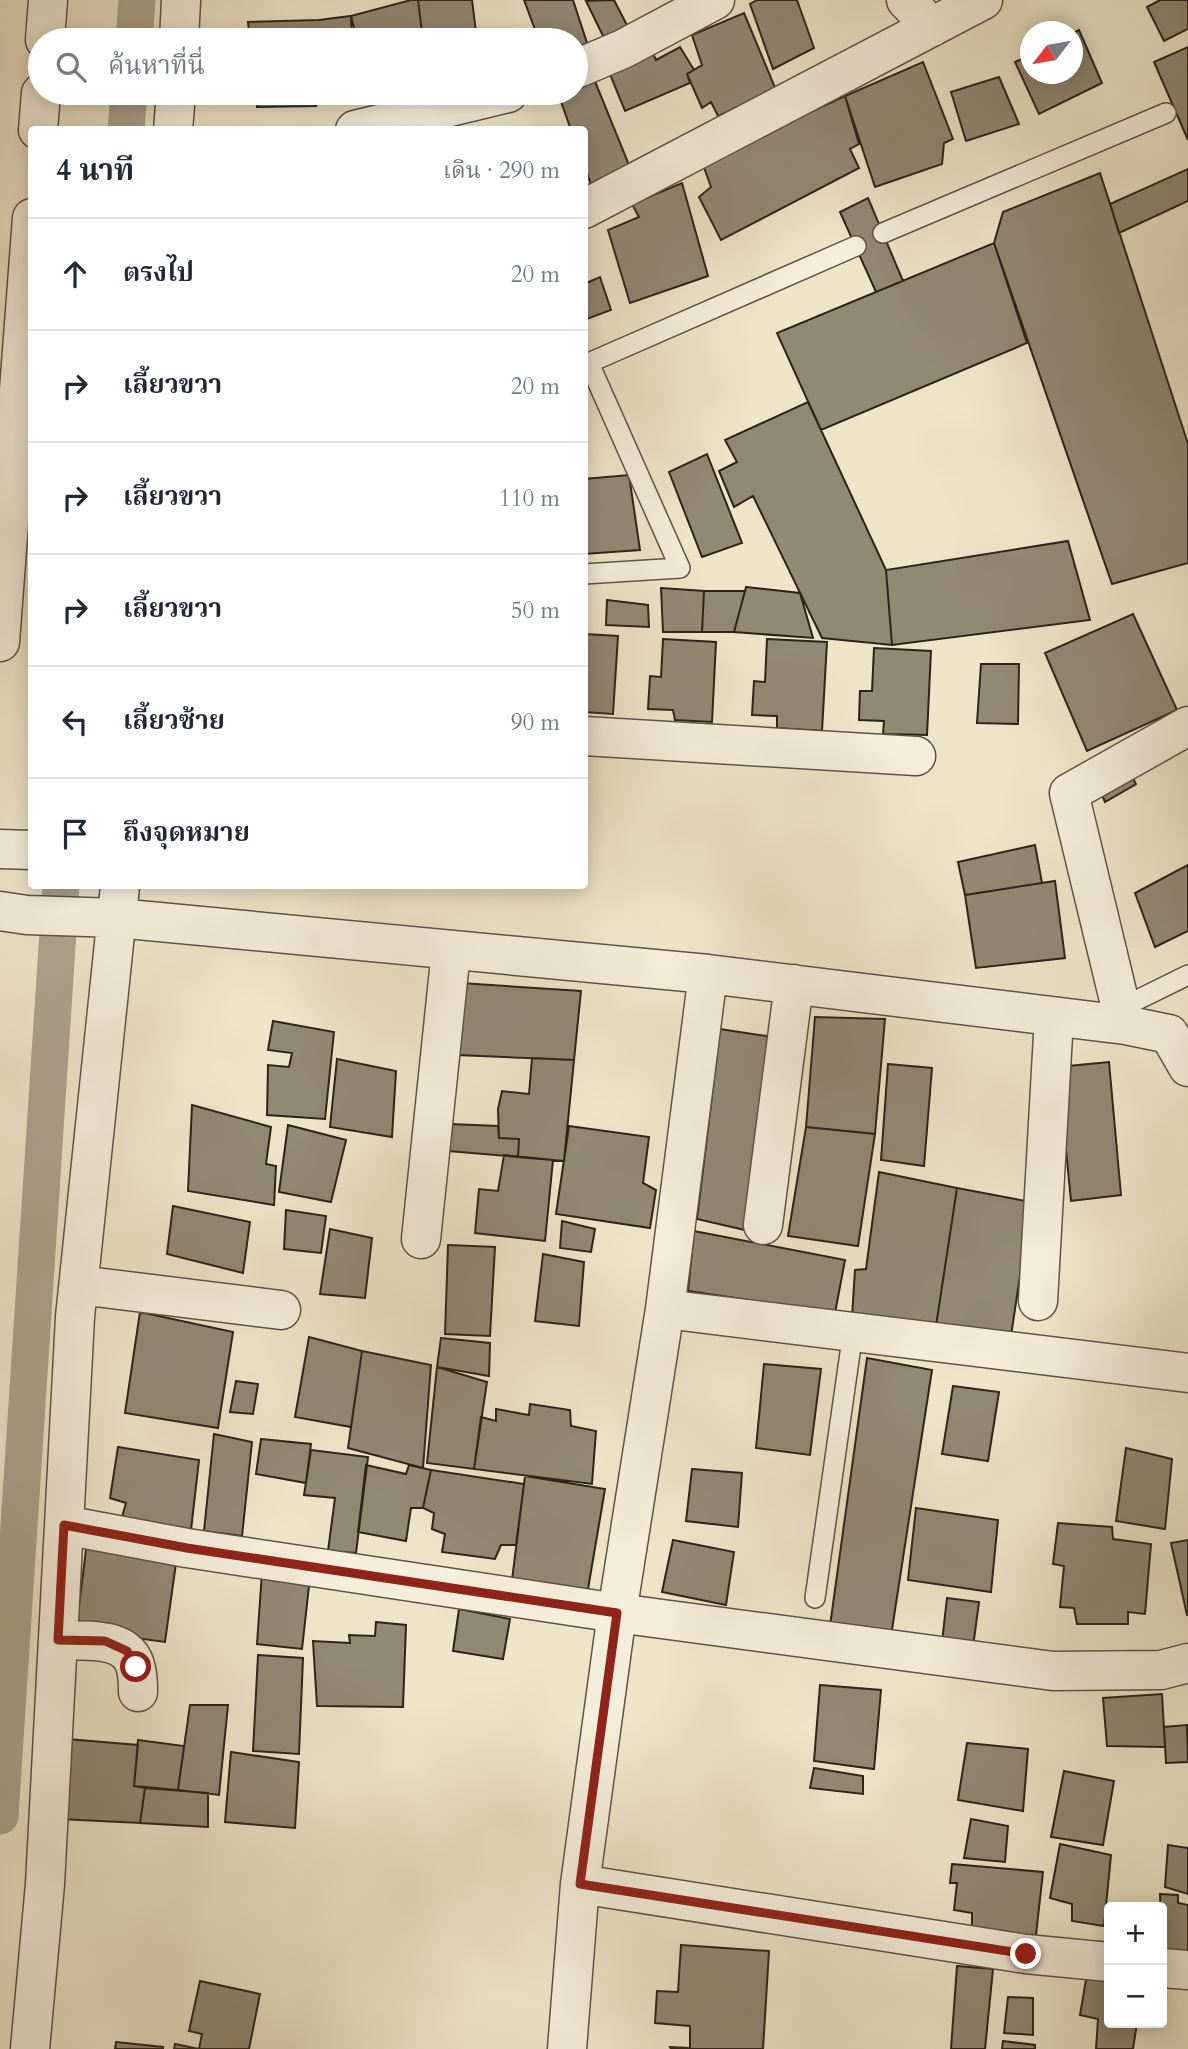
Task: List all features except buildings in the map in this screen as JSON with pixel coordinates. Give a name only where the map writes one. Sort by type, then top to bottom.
[{"type":"street","points":[[46,28],[48,0]]},
{"type":"street","points":[[180,28],[181,0]]},
{"type":"street","points":[[588,64],[623,49],[715,0]]},
{"type":"street","points":[[588,207],[919,13],[983,0]]},
{"type":"street","points":[[38,126],[40,105]]},
{"type":"street","points":[[173,126],[175,105]]},
{"type":"street","points":[[372,126],[458,105]]},
{"type":"street","points":[[0,642],[28,271]]},
{"type":"street","points":[[1123,1017],[1069,793],[1188,726]]},
{"type":"street","points":[[588,736],[916,756]]},
{"type":"street","points":[[0,849],[28,850]]},
{"type":"street","points":[[0,911],[27,915],[119,902],[451,951],[708,974],[1054,1017],[1123,1017],[1169,1034],[1188,1067]]},
{"type":"street","points":[[30,2049],[45,1884],[79,1285],[119,902]]},
{"type":"street","points":[[421,1240],[451,951]]},
{"type":"street","points":[[567,2049],[580,1884],[617,1613],[665,1309],[708,974]]},
{"type":"street","points":[[763,1225],[794,984]]},
{"type":"street","points":[[1038,1301],[1054,1017]]},
{"type":"street","points":[[79,1285],[281,1310]]},
{"type":"street","points":[[665,1309],[1188,1373]]},
{"type":"street","points":[[64,1525],[187,1548],[617,1613],[1053,1671],[1161,1670],[1188,1663]]},
{"type":"street","points":[[58,1640],[105,1641],[127,1651],[136,1667],[138,1692]]},
{"type":"street","points":[[580,1884],[1026,1954],[1104,1962]]},
{"type":"street","points":[[1167,1968],[1188,1970]]},
{"type":"lane","points":[[883,233],[1166,113]]},
{"type":"lane","points":[[588,364],[856,246]]},
{"type":"lane","points":[[588,366],[680,568],[588,574]]},
{"type":"lane","points":[[1123,1017],[1188,975]]},
{"type":"lane","points":[[815,1598],[853,1332]]},
{"type":"waterway","points":[[135,28],[137,0]]},
{"type":"waterway","points":[[126,126],[128,105]]},
{"type":"waterway","points":[[0,1816],[61,889]]},
{"type":"route","points":[[136,1667],[127,1651],[105,1641],[58,1640],[64,1525],[187,1548],[617,1613],[580,1884],[1026,1954]]}]
